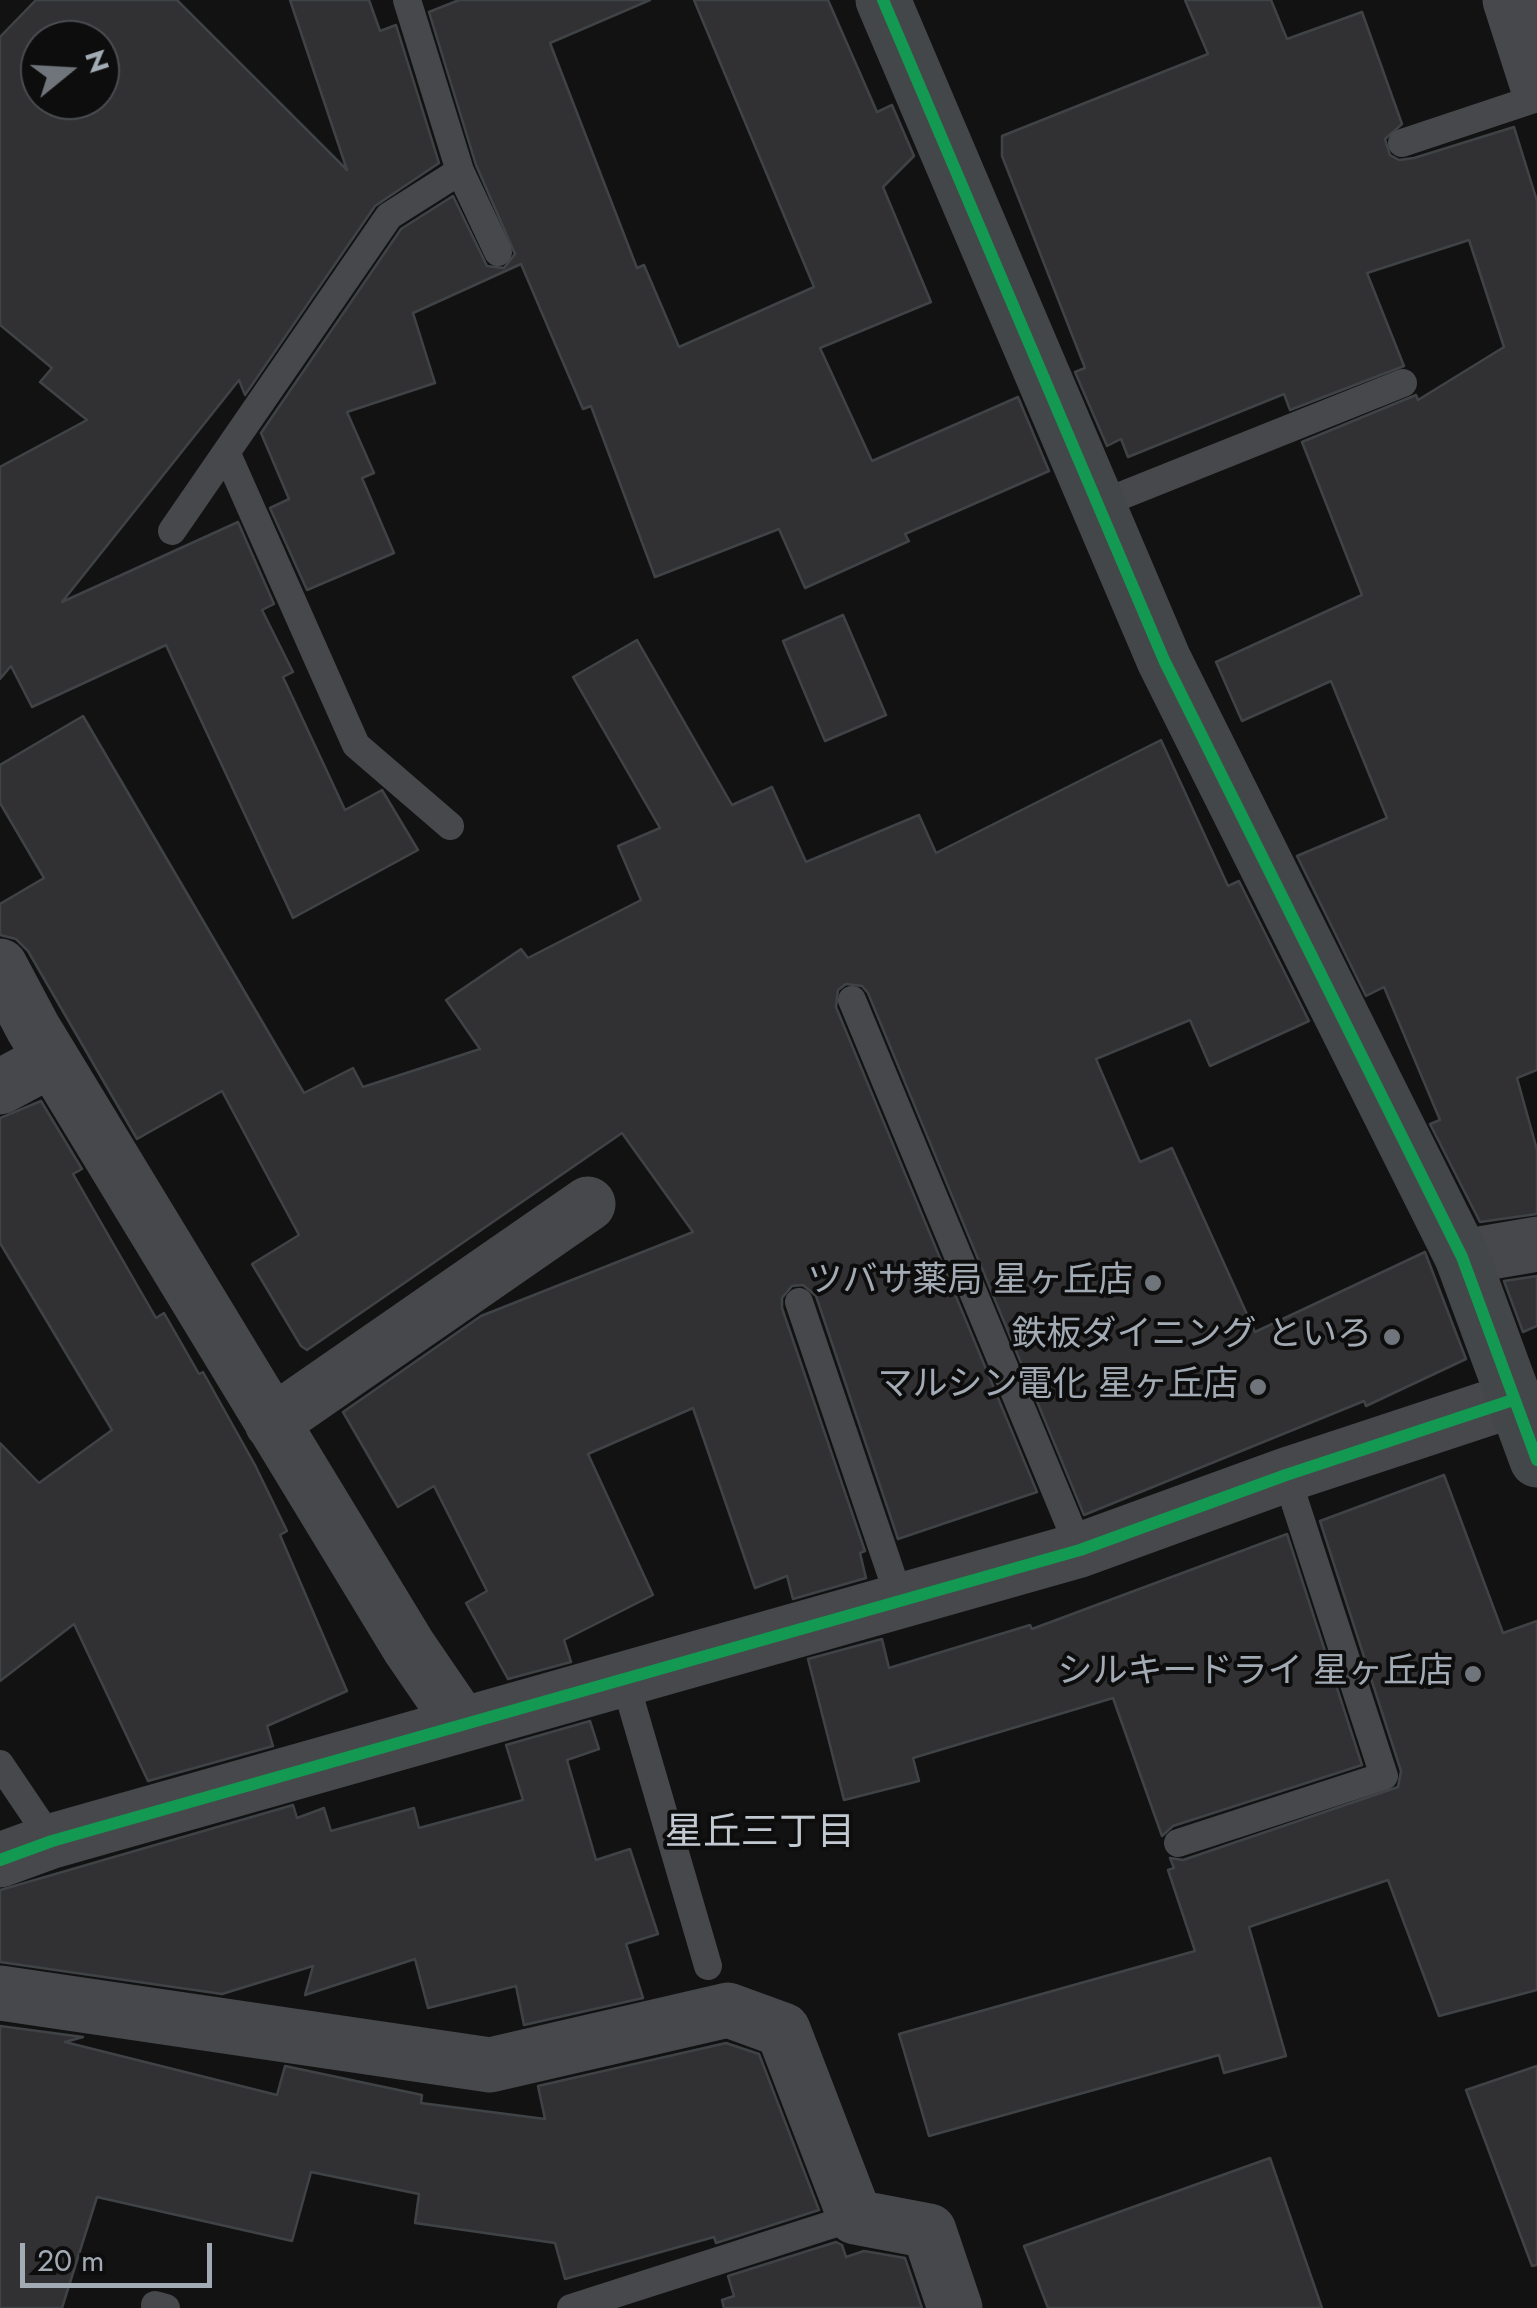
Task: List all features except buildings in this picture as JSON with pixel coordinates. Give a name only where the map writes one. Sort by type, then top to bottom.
[{"type":"street","points":[[0,1860],[52,1840],[1080,1550],[1286,1475],[1528,1426],[1462,1257],[1164,660],[883,0]]},
{"type":"street","points":[[1510,0],[1537,84]]},
{"type":"street","points":[[0,966],[272,1423],[409,1647],[461,1723]]},
{"type":"street","points":[[0,1087],[52,1059]]},
{"type":"street","points":[[272,1423],[588,1204]]},
{"type":"street","points":[[1462,1257],[1537,1244]]},
{"type":"street","points":[[0,1993],[105,2012],[490,2065],[728,2010],[783,2030],[855,2217],[929,2231],[955,2308]]},
{"type":"lane","points":[[407,0],[460,170],[498,252]]},
{"type":"lane","points":[[1402,142],[1537,98]]},
{"type":"lane","points":[[172,531],[389,216],[460,170]]},
{"type":"lane","points":[[1098,505],[1403,382]]},
{"type":"lane","points":[[228,454],[356,744],[450,826]]},
{"type":"lane","points":[[852,1000],[1080,1550]]},
{"type":"lane","points":[[798,1302],[900,1600]]},
{"type":"lane","points":[[1178,1843],[1384,1776],[1286,1475]]},
{"type":"lane","points":[[624,1678],[708,1966]]},
{"type":"lane","points":[[0,1764],[52,1840]]},
{"type":"lane","points":[[572,2308],[855,2217]]},
{"type":"cycle path","points":[[883,0],[1164,660],[1462,1257],[1537,1460]]},
{"type":"cycle path","points":[[0,1860],[52,1841],[1080,1550],[1286,1475],[1513,1400]]},
{"type":"place","name":"ツバサ薬局 星ヶ丘店","points":[[1153,1283]]},
{"type":"place","name":"鉄板ダイニング といろ","points":[[1392,1337]]},
{"type":"place","name":"マルシン電化 星ヶ丘店","points":[[1258,1387]]},
{"type":"place","name":"シルキードライ 星ヶ丘店","points":[[1473,1674]]},
{"type":"district","name":"星丘三丁目","points":[[760,1835]]}]
